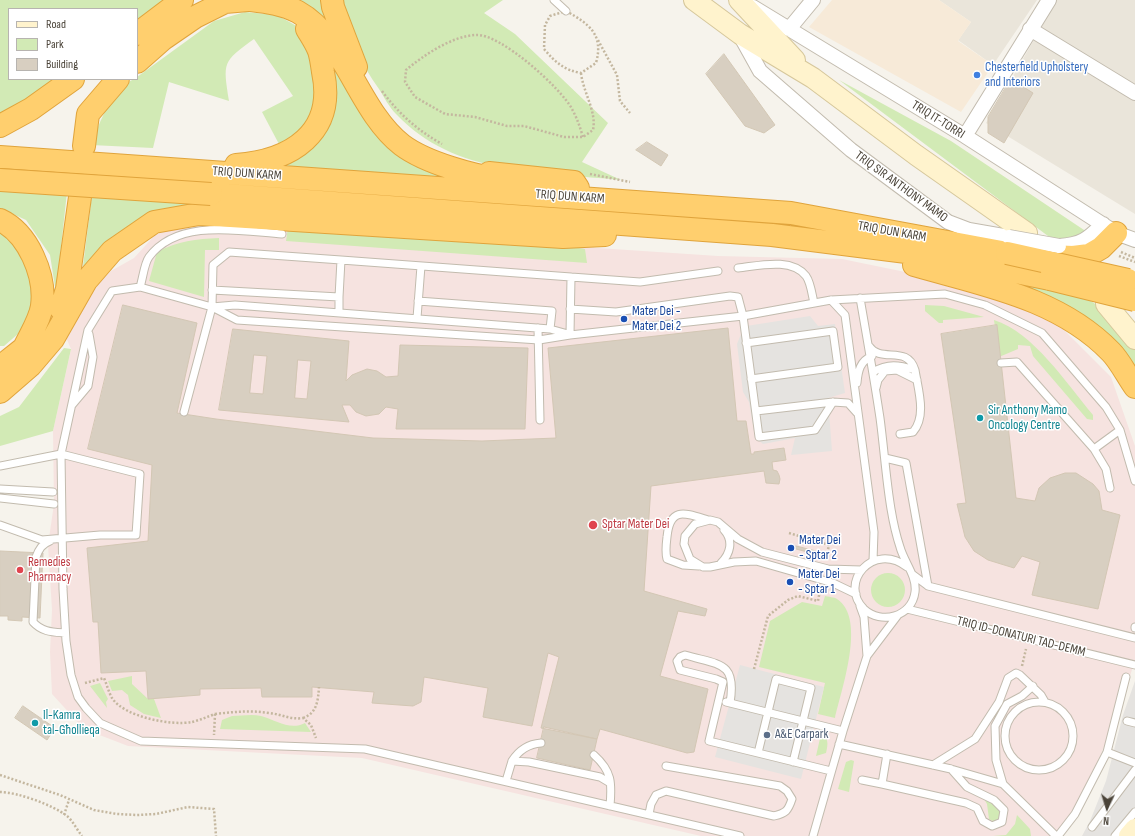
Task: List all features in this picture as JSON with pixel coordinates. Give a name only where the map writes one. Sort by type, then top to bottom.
[{"type":"highway","points":[[138,33],[182,0]]},
{"type":"highway","points":[[138,61],[163,39],[195,17],[225,2],[250,0],[278,4],[298,12],[314,23],[322,32],[368,107],[382,125],[403,146],[426,158],[479,177],[581,181],[769,204],[791,213]]},
{"type":"highway","points":[[332,0],[333,7],[359,72],[382,111],[412,139],[448,159],[494,174],[574,182],[581,181]]},
{"type":"highway","points":[[136,166],[166,162],[238,165],[275,159],[300,144],[317,128],[326,100],[325,79],[319,51],[298,12]]},
{"type":"highway","points":[[0,126],[31,109],[72,80]]},
{"type":"highway","points":[[84,146],[88,114],[117,80]]},
{"type":"highway","name":"TRIQ DUN KARM","points":[[0,157],[791,213],[1015,241],[1133,287]]},
{"type":"highway","name":"TRIQ DUN KARM","points":[[0,180],[772,235],[938,256],[1050,279],[1133,287]]},
{"type":"highway","points":[[53,339],[67,289],[80,197]]},
{"type":"highway","points":[[0,392],[30,366],[53,339],[86,281],[112,251],[154,222],[200,214],[563,237],[704,231]]},
{"type":"highway","points":[[0,220],[10,224],[29,248],[40,273],[42,306],[35,326],[24,348]]},
{"type":"highway","points":[[1015,241],[1074,257],[1089,255],[1125,235]]},
{"type":"highway","points":[[842,244],[1021,296],[1066,316],[1089,332],[1112,353],[1135,387]]},
{"type":"highway","points":[[0,367],[24,348],[41,330],[50,312],[67,289]]},
{"type":"main road","name":"TRIQ SIR ANTHONY MAMO","points":[[694,0],[740,34],[813,78],[916,155],[1015,241]]},
{"type":"main road","points":[[740,0],[813,78]]},
{"type":"main road","points":[[1106,304],[1135,338]]},
{"type":"main road","points":[[1129,836],[1135,829]]},
{"type":"street","name":"TRIQ IT-TORRI","points":[[740,0],[1125,235]]},
{"type":"street","points":[[789,29],[813,0]]},
{"type":"street","points":[[964,136],[1049,0]]},
{"type":"street","points":[[1030,29],[1135,93]]},
{"type":"street","name":"TRIQ SIR ANTHONY MAMO","points":[[740,34],[760,71],[852,150],[948,222],[969,230],[1015,241],[1059,246],[1073,245],[1087,240],[1125,235]]},
{"type":"lane","points":[[554,0],[566,11]]},
{"type":"lane","points":[[140,287],[148,259],[158,248],[175,237],[196,231],[221,230],[282,234]]},
{"type":"lane","points":[[184,412],[212,307],[213,265],[229,252],[640,282],[718,271]]},
{"type":"lane","points":[[340,312],[339,297],[341,260]]},
{"type":"lane","points":[[738,268],[782,264],[796,267],[806,277],[814,303]]},
{"type":"lane","points":[[417,318],[421,266]]},
{"type":"lane","points":[[570,335],[571,277]]},
{"type":"lane","points":[[740,836],[365,749],[141,741],[100,723],[86,708],[78,696],[71,675],[65,633],[63,589],[61,454],[88,330],[112,291],[140,287],[212,307],[237,320],[539,340],[570,335],[743,316],[831,300],[945,294],[984,306],[1042,333],[1106,407],[1120,430],[1135,481]]},
{"type":"lane","points":[[212,290],[339,297]]},
{"type":"lane","points":[[570,308],[616,312],[730,296],[738,297],[743,316],[759,437],[815,430],[833,402]]},
{"type":"lane","points":[[860,298],[876,390],[891,508],[900,547],[907,567]]},
{"type":"lane","points":[[831,300],[844,315],[856,393],[857,413],[874,532],[873,560]]},
{"type":"lane","points":[[418,301],[552,311],[550,329]]},
{"type":"lane","points":[[212,307],[235,305],[417,318],[550,329],[570,335]]},
{"type":"lane","points":[[538,328],[540,420]]},
{"type":"lane","points":[[71,406],[88,386],[93,358],[88,330]]},
{"type":"lane","points":[[746,343],[833,331],[838,367],[751,379]]},
{"type":"lane","points":[[868,344],[872,351],[878,354]]},
{"type":"lane","points":[[856,393],[858,372],[862,363],[870,357],[878,354],[898,355],[909,359],[916,370],[921,415],[918,427],[913,432],[900,434]]},
{"type":"lane","points":[[1001,363],[1016,362],[1094,449],[1106,469],[1110,488]]},
{"type":"lane","points":[[872,372],[882,366],[893,364],[916,370]]},
{"type":"lane","points":[[876,390],[878,380],[885,371],[897,370],[917,380]]},
{"type":"lane","points":[[756,411],[833,402],[848,403],[857,413]]},
{"type":"lane","points":[[1094,449],[1120,430]]},
{"type":"lane","points":[[0,466],[61,454],[140,474],[136,535],[100,535],[42,540],[0,524]]},
{"type":"lane","points":[[885,458],[906,464],[928,586]]},
{"type":"lane","points":[[0,489],[53,492]]},
{"type":"lane","points":[[0,498],[54,504]]},
{"type":"lane","points":[[721,563],[729,552],[730,546],[727,533],[718,522],[686,513],[673,517],[668,523],[665,553],[667,560],[683,565],[703,567],[710,567],[721,563],[756,562],[833,583],[856,594]]},
{"type":"lane","points":[[703,567],[690,559],[686,552],[685,536],[695,524],[710,520]]},
{"type":"lane","points":[[721,526],[762,552],[816,564],[828,569],[861,570]]},
{"type":"lane","points":[[54,540],[45,543],[39,548],[36,557],[33,622],[39,628],[49,632],[65,633]]},
{"type":"lane","points":[[813,836],[839,744],[867,656],[898,615],[907,609],[915,594],[915,584],[912,574],[907,567],[901,562],[887,558],[873,560],[861,570],[856,582],[856,594],[864,618],[867,656]]},
{"type":"lane","name":"TRIQ ID-DONATURI TAD-DEMM","points":[[912,574],[928,586],[1135,638]]},
{"type":"lane","points":[[859,602],[869,613],[876,617],[885,618],[898,615]]},
{"type":"lane","name":"TRIQ ID-DONATURI TAD-DEMM","points":[[907,609],[1135,665]]},
{"type":"lane","points":[[730,703],[733,685],[730,673],[721,665],[685,655],[680,657],[677,661],[680,670],[723,682],[710,741],[831,771]]},
{"type":"lane","points":[[932,765],[976,739],[999,702],[1008,678],[1016,673],[1033,686],[1045,702],[1056,706],[1065,714],[1071,723],[1073,740],[1067,756],[1059,764],[1048,769],[1037,770],[1025,768],[1016,762],[1009,753],[1005,743],[1005,732],[1008,721],[1014,712],[1023,706],[1034,702],[1045,702]]},
{"type":"lane","points":[[839,744],[887,754],[1003,784],[1057,836],[1075,814],[1107,752],[1126,677]]},
{"type":"lane","points":[[758,753],[776,679],[811,688],[792,762]]},
{"type":"lane","points":[[1003,784],[996,760],[995,726],[1006,704],[1022,696],[1033,686]]},
{"type":"lane","points":[[720,700],[843,731]]},
{"type":"lane","points":[[1128,721],[1135,723]]},
{"type":"lane","points":[[506,781],[512,761],[517,753],[530,744],[541,743]]},
{"type":"lane","points":[[1107,752],[1135,763]]},
{"type":"lane","points":[[882,784],[887,754]]},
{"type":"lane","points":[[594,755],[605,766],[610,783],[610,806]]},
{"type":"lane","points":[[512,761],[529,762],[586,774],[610,783]]},
{"type":"lane","points":[[649,814],[651,804],[656,795],[666,791],[774,816],[785,814],[792,799],[787,790],[780,786],[666,766]]},
{"type":"lane","points":[[862,780],[966,803],[977,808],[983,821],[992,826],[1002,822],[1004,810],[994,800],[967,788],[950,770]]},
{"type":"lane","points":[[1092,827],[1135,770]]},
{"type":"lane","points":[[1115,836],[1135,812]]},
{"type":"path","points":[[596,37],[600,50],[596,63],[581,73],[569,71],[556,63],[544,49],[545,25],[550,16],[566,11],[589,27],[596,37],[617,75],[620,101],[630,113]]},
{"type":"path","points":[[581,73],[583,87],[595,120],[593,130],[583,137],[564,137],[524,126],[507,126],[475,117],[445,114],[415,97],[405,82],[406,70],[418,60],[446,43],[475,34],[491,38],[536,69],[557,89],[572,108],[583,137]]},
{"type":"path","points":[[382,90],[407,120],[422,133],[448,148]]},
{"type":"path","points":[[581,181],[631,182]]},
{"type":"path","points":[[790,533],[829,545],[827,554]]},
{"type":"path","points":[[754,669],[768,616],[788,600],[798,596],[818,601],[820,590]]},
{"type":"path","points":[[1020,675],[1026,649]]},
{"type":"path","points":[[74,686],[104,678],[112,699],[121,708],[146,718],[173,723],[192,722],[215,714],[246,711],[270,713],[292,719],[302,718],[309,716],[317,706],[319,687]]},
{"type":"path","points":[[214,744],[215,714]]},
{"type":"path","points":[[302,718],[311,726],[316,737],[317,747]]},
{"type":"path","points":[[0,775],[94,810],[130,815],[156,814],[188,807],[214,809],[216,836]]},
{"type":"path","points":[[0,792],[21,796],[64,815],[82,836]]},
{"type":"path","points":[[64,815],[69,800]]},
{"type":"shaded area","points":[[832,0],[939,0],[971,22],[958,41],[993,65],[961,112],[809,27]]},
{"type":"shaded area","points":[[939,0],[1037,0],[993,65],[958,40],[971,22]]},
{"type":"shaded area","points":[[1057,0],[1135,0],[1135,214],[986,123]]},
{"type":"shaded area","name":"Sptar Mater Dei","points":[[222,223],[718,256],[842,259],[949,281],[1012,304],[1059,325],[1111,377],[1135,446],[1135,660],[1116,721],[1063,836],[701,836],[362,758],[128,746],[84,729],[52,694],[50,652],[52,610],[48,545],[54,504],[53,431],[71,349],[65,335],[100,282],[111,271],[134,258],[155,235],[185,224]]},
{"type":"shaded area","points":[[810,316],[818,326],[835,324],[845,393],[828,398],[832,451],[791,455],[795,438],[763,444],[755,437],[749,402],[743,392],[737,344],[741,334],[740,327]]},
{"type":"shaded area","name":"A&E Carpark","points":[[740,665],[824,687],[801,779],[715,757]]},
{"type":"shaded area","points":[[1135,681],[1135,807],[1110,836],[1082,836],[1090,821],[1106,781],[1123,715]]},
{"type":"green space","points":[[0,0],[176,0],[138,27],[138,8],[8,8],[8,80],[64,80],[0,115]]},
{"type":"green space","points":[[301,0],[329,0],[333,21],[324,23]]},
{"type":"green space","points":[[343,0],[503,0],[484,13],[515,34],[608,123],[582,162],[621,180],[530,172],[501,167],[472,160],[445,149],[419,134],[393,111],[366,69],[351,35]]},
{"type":"green space","points":[[245,12],[277,15],[300,28],[323,85],[307,129],[280,146],[262,112],[293,96],[254,39],[230,58],[227,64],[226,78],[229,101],[169,82],[153,148],[91,145],[108,106],[121,88],[129,82],[138,80],[138,76],[214,21]]},
{"type":"green space","points":[[331,64],[352,97],[466,181],[270,166],[297,157]]},
{"type":"green space","points":[[839,80],[951,141],[1087,232],[1062,241],[1048,236]]},
{"type":"green space","points":[[0,187],[67,192],[56,293],[50,255],[26,220],[0,208]]},
{"type":"green space","points":[[92,195],[212,203],[82,274]]},
{"type":"green space","points":[[0,224],[38,277],[33,321],[4,346],[0,346]]},
{"type":"green space","points":[[288,227],[567,246],[585,249],[587,263],[286,241]]},
{"type":"green space","points":[[219,238],[219,250],[205,250],[204,297],[149,281],[157,252],[172,245],[187,241]]},
{"type":"green space","points":[[1023,284],[1088,299],[1114,317],[1135,350],[1135,372],[1022,290]]},
{"type":"green space","points":[[925,305],[944,306],[984,317],[943,320],[943,323],[939,323],[925,311]]},
{"type":"green space","points":[[994,320],[1008,326],[1036,347],[1061,374],[1093,415],[1093,420],[1087,419],[1033,356],[1030,346],[1018,345],[1018,349],[999,357]]},
{"type":"green space","points":[[64,348],[71,349],[53,431],[0,446],[0,416],[19,407]]},
{"type":"green space","points":[[891,573],[900,578],[904,583],[904,597],[900,602],[895,606],[885,607],[881,606],[872,597],[871,587],[872,583],[881,574]]},
{"type":"green space","points":[[825,596],[837,599],[846,608],[850,622],[850,656],[835,718],[818,714],[825,683],[759,667],[770,621],[802,602],[822,606]]},
{"type":"green space","points":[[132,676],[132,684],[148,699],[154,699],[161,718],[144,714],[130,705],[128,695],[122,690],[112,691],[108,681]]},
{"type":"green space","points":[[100,683],[108,699],[106,702],[107,708],[90,686]]},
{"type":"green space","points":[[258,715],[283,724],[294,726],[305,723],[311,732],[220,729],[222,720],[232,716]]},
{"type":"green space","points":[[821,734],[827,739],[826,753],[816,756]]},
{"type":"green space","points":[[851,760],[854,761],[849,792],[838,789],[846,762]]},
{"type":"green space","points":[[984,799],[991,802],[1001,810],[1001,819],[995,822],[989,819],[987,804]]},
{"type":"green space","points":[[1017,815],[1030,829],[1031,836],[993,836],[1006,835],[1015,824]]},
{"type":"building","points":[[724,54],[775,125],[764,133],[745,126],[706,74]]},
{"type":"building","points":[[1011,79],[1033,93],[1004,143],[988,133],[988,117]]},
{"type":"building","points":[[647,142],[668,155],[661,166],[636,150]]},
{"type":"building","name":"Sptar Mater Dei","points":[[123,305],[197,323],[177,413],[373,438],[482,441],[556,438],[548,348],[728,328],[737,421],[746,421],[751,454],[754,454],[754,452],[784,448],[786,460],[772,462],[773,470],[777,471],[779,475],[779,484],[766,483],[764,471],[651,486],[644,591],[707,609],[705,616],[678,611],[660,676],[708,689],[694,752],[687,753],[600,729],[597,739],[541,728],[559,657],[548,653],[532,726],[483,717],[488,688],[424,677],[421,702],[413,706],[372,703],[374,692],[312,687],[312,697],[262,697],[261,688],[200,689],[200,695],[148,699],[146,671],[101,673],[98,622],[93,622],[87,548],[148,541],[152,465],[88,449]]},
{"type":"building","name":"Sir Anthony Mamo Oncology Centre","points":[[997,325],[1016,498],[1035,501],[1039,488],[1050,478],[1065,473],[1076,473],[1093,484],[1099,491],[1102,510],[1120,515],[1098,609],[1032,595],[1040,562],[1022,556],[1014,568],[988,560],[974,551],[965,537],[957,504],[966,503],[941,334]]},
{"type":"building","points":[[233,329],[349,341],[346,381],[352,375],[367,369],[377,371],[386,377],[398,376],[400,345],[528,348],[525,429],[396,429],[398,409],[386,407],[379,414],[366,416],[356,412],[350,405],[342,405],[349,422],[219,410]],"holes":[[[254,355],[267,356],[263,394],[250,393]],[[298,360],[311,361],[307,399],[295,398]]]},
{"type":"building","points":[[796,546],[816,551],[815,554],[796,549]]},
{"type":"building","points":[[0,551],[43,553],[40,618],[22,617],[22,621],[8,620],[8,616],[0,616]]},
{"type":"building","name":"Il-Kamra tal-Għollieqa","points":[[23,706],[55,728],[47,740],[15,718]]},
{"type":"building","points":[[544,727],[597,739],[590,770],[537,758]]},
{"type":"place","name":"Chesterfield Upholstery and Interiors","points":[[977,75]]},
{"type":"place","name":"Mater Dei - Mater Dei 2","points":[[624,319]]},
{"type":"place","name":"Sir Anthony Mamo Oncology Centre","points":[[980,418]]},
{"type":"place","name":"Sptar Mater Dei","points":[[593,525]]},
{"type":"place","name":"Mater Dei - Sptar 2","points":[[791,548]]},
{"type":"place","name":"Remedies Pharmacy","points":[[20,570]]},
{"type":"place","name":"Mater Dei - Sptar 1","points":[[790,582]]},
{"type":"place","name":"Il-Kamra tal-Għollieqa","points":[[35,723]]},
{"type":"place","name":"A&E Carpark","points":[[767,735]]}]
